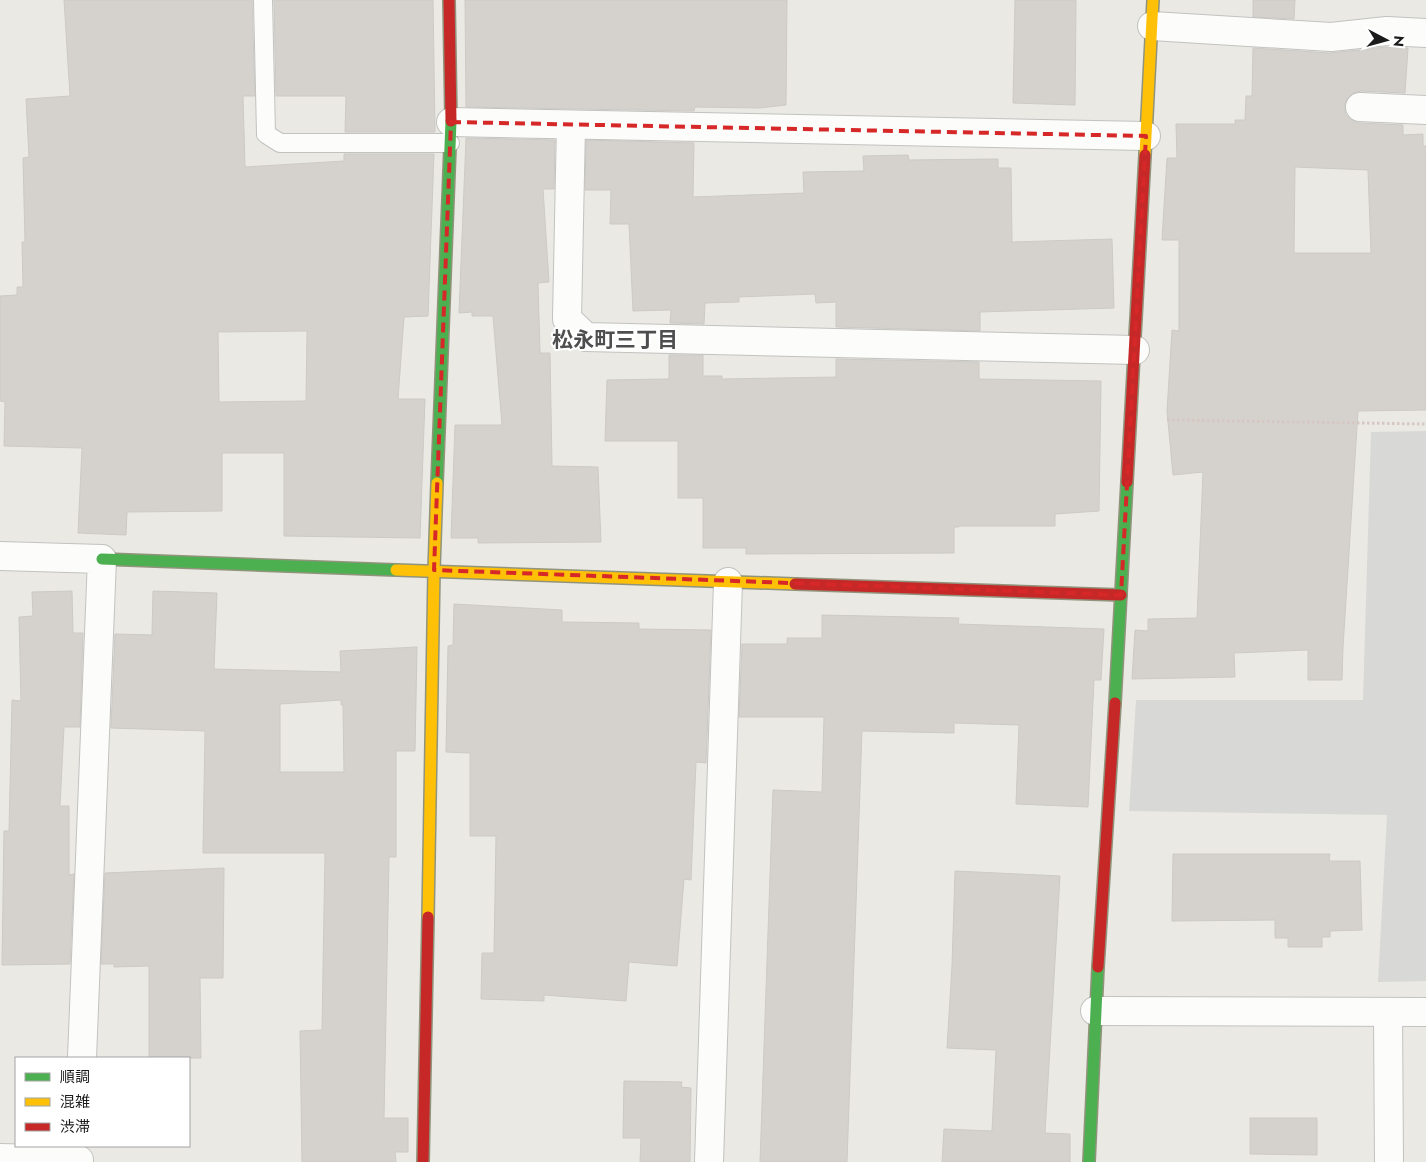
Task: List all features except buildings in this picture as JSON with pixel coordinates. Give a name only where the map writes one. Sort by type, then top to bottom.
[{"type":"street","points":[[423,1162],[434,570],[451,132],[449,0]]},
{"type":"street","points":[[1089,1162],[1095,1011],[1113,753],[1152,13],[1331,37],[1387,31],[1426,33]]},
{"type":"street","points":[[1360,107],[1426,110]]},
{"type":"street","points":[[451,132],[571,125],[1146,136]]},
{"type":"street","points":[[571,125],[567,319],[586,336],[1135,350]]},
{"type":"street","points":[[0,556],[1121,595]]},
{"type":"street","points":[[82,1057],[102,559]]},
{"type":"street","points":[[709,1162],[728,582]]},
{"type":"street","points":[[1095,1011],[1426,1012]]},
{"type":"street","points":[[1388,1012],[1388,1162]]},
{"type":"street","points":[[0,1158],[79,1156]]},
{"type":"lane","points":[[263,0],[266,134],[280,143],[451,132]]},
{"type":"path","points":[[1131,420],[1426,424]]},
{"type":"highlighted area","points":[[451,122],[1146,136],[1121,595],[434,570]]},
{"type":"shaded area","points":[[1426,431],[1426,981],[1378,982],[1387,815],[1129,811],[1136,700],[1363,700],[1371,432]]},
{"type":"traffic: fast","points":[[437,483],[451,121]]},
{"type":"traffic: fast","points":[[1115,703],[1127,482]]},
{"type":"traffic: fast","points":[[102,559],[396,570]]},
{"type":"traffic: fast","points":[[1089,1162],[1098,967]]},
{"type":"traffic: slow","points":[[1145,155],[1153,0]]},
{"type":"traffic: slow","points":[[428,917],[437,483]]},
{"type":"traffic: slow","points":[[396,570],[795,584]]},
{"type":"traffic: jam","points":[[449,0],[451,121]]},
{"type":"traffic: jam","points":[[1127,482],[1145,155]]},
{"type":"traffic: jam","points":[[795,584],[1121,595]]},
{"type":"traffic: jam","points":[[1098,967],[1115,703]]},
{"type":"traffic: jam","points":[[423,1162],[428,917]]},
{"type":"district","name":"松永町三丁目","points":[[615,340]]}]
